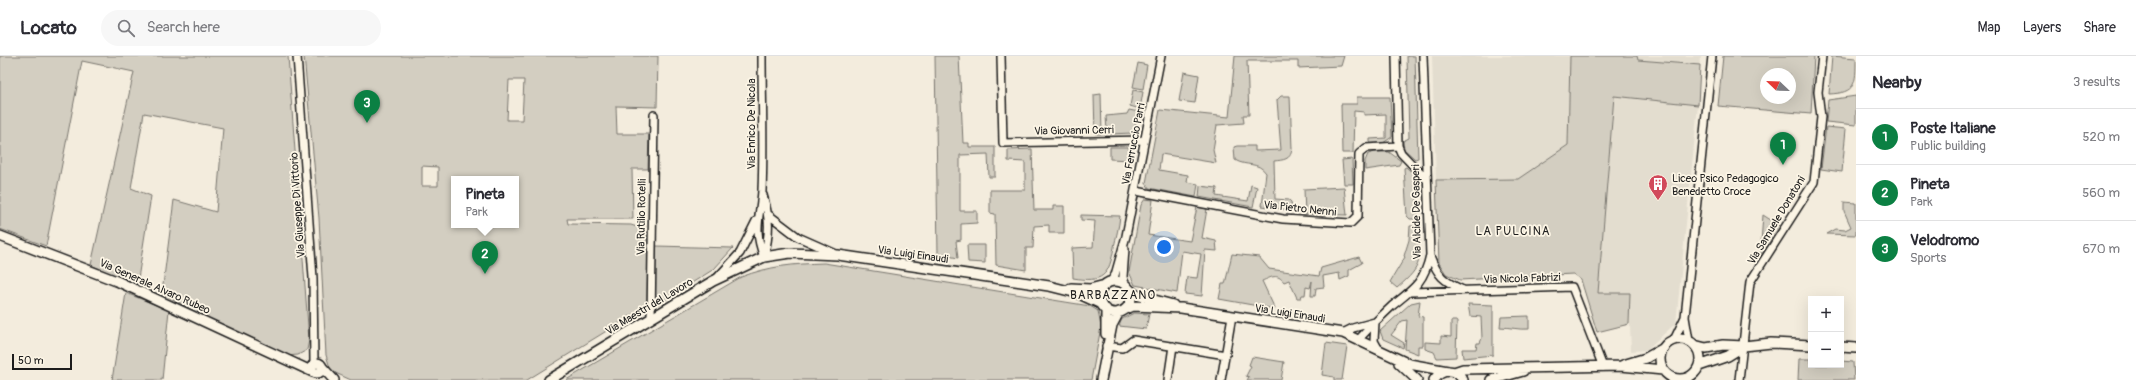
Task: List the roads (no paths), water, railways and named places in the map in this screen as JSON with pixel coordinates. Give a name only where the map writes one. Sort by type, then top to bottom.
[{"type":"street","name":"Via Giuseppe Di Vittorio","points":[[297,56],[313,278],[316,367]]},
{"type":"street","name":"Via Enrico De Nicola","points":[[762,56],[762,192]]},
{"type":"street","name":"Via Giovanni Cerri","points":[[1001,56],[1004,143],[1144,140]]},
{"type":"street","name":"Via Ferruccio Parri","points":[[1108,283],[1115,275],[1126,236],[1136,191],[1144,140],[1161,56]]},
{"type":"street","points":[[1396,56],[1398,146],[1401,153],[1426,179]]},
{"type":"street","name":"Via Alcide De Gasperi","points":[[1358,339],[1375,322],[1412,292],[1422,279],[1430,255],[1426,179],[1423,56]]},
{"type":"street","points":[[1664,348],[1660,359],[1663,370],[1672,379],[1687,379],[1696,371],[1699,366],[1699,354],[1691,343],[1685,316],[1712,56]]},
{"type":"street","name":"Via Samuele Donatoni","points":[[1739,380],[1750,282],[1814,182],[1821,117],[1818,92],[1822,56]]},
{"type":"street","name":"Via Rutilio Rotelli","points":[[650,319],[654,115]]},
{"type":"street","name":"Via Pietro Nenni","points":[[1136,191],[1283,219],[1351,223],[1358,216],[1359,154],[1366,148],[1398,146]]},
{"type":"street","points":[[762,192],[769,215],[768,239],[764,257]]},
{"type":"street","points":[[762,192],[757,219],[758,241],[764,257]]},
{"type":"street","points":[[769,215],[798,237],[838,255]]},
{"type":"street","points":[[713,282],[740,253],[757,219]]},
{"type":"street","name":"Via Generale Alvaro Rubeo","points":[[0,236],[119,282],[298,364],[316,367]]},
{"type":"street","name":"Via Ferruccio Parri","points":[[1126,236],[1123,277],[1127,287]]},
{"type":"street","name":"Via Luigi Einaudi","points":[[764,257],[790,253],[838,255],[1059,288],[1090,289],[1108,283]]},
{"type":"street","points":[[1430,255],[1438,274],[1447,283],[1465,290]]},
{"type":"street","name":"Via Maestri del Lavoro","points":[[549,380],[713,282],[764,257]]},
{"type":"street","points":[[1101,380],[1106,346],[1112,325],[1131,300],[1127,287],[1108,283],[1100,294],[1104,307],[1106,346]]},
{"type":"street","name":"Via Luigi Einaudi","points":[[1127,287],[1136,295],[1156,299],[1181,308]]},
{"type":"street","name":"Via Nicola Fabrizi","points":[[1412,292],[1572,287],[1603,367]]},
{"type":"street","name":"Via Luigi Einaudi","points":[[1059,288],[1077,293],[1104,307]]},
{"type":"street","name":"Via Luigi Einaudi","points":[[1122,310],[1133,306],[1181,308],[1343,333],[1409,364],[1451,371]]},
{"type":"street","points":[[1104,307],[1122,310]]},
{"type":"street","points":[[1221,380],[1232,316]]},
{"type":"street","points":[[1621,366],[1646,358],[1664,348],[1674,340],[1685,316]]},
{"type":"street","points":[[1343,333],[1353,328],[1375,322],[1374,341],[1379,350]]},
{"type":"street","points":[[1106,346],[1122,348],[1133,340],[1226,355]]},
{"type":"street","points":[[1674,340],[1691,343],[1706,348],[1723,345],[1744,346],[1771,343],[1808,345]]},
{"type":"street","points":[[1168,380],[1173,346]]},
{"type":"street","points":[[1699,366],[1728,356],[1744,346]]},
{"type":"street","points":[[1844,347],[1856,348]]},
{"type":"street","name":"Via Luigi Einaudi","points":[[1390,356],[1417,380]]},
{"type":"street","points":[[1434,380],[1441,373],[1463,368],[1621,366],[1663,370]]},
{"type":"street","points":[[316,367],[328,380]]},
{"type":"street","points":[[316,367],[334,380]]},
{"type":"street","points":[[1490,380],[1538,368]]},
{"type":"street","points":[[1451,371],[1463,380]]},
{"type":"place","name":"Velodromo","points":[[367,123]]},
{"type":"place","name":"Poste Italiane","points":[[1783,165]]},
{"type":"place","name":"Liceo Psico Pedagogico Benedetto Croce","points":[[1658,201]]},
{"type":"place","name":"Pineta","points":[[485,274]]},
{"type":"district","name":"LA PULCINA","points":[[1513,231]]},
{"type":"district","name":"BARBAZZANO","points":[[1113,295]]}]
